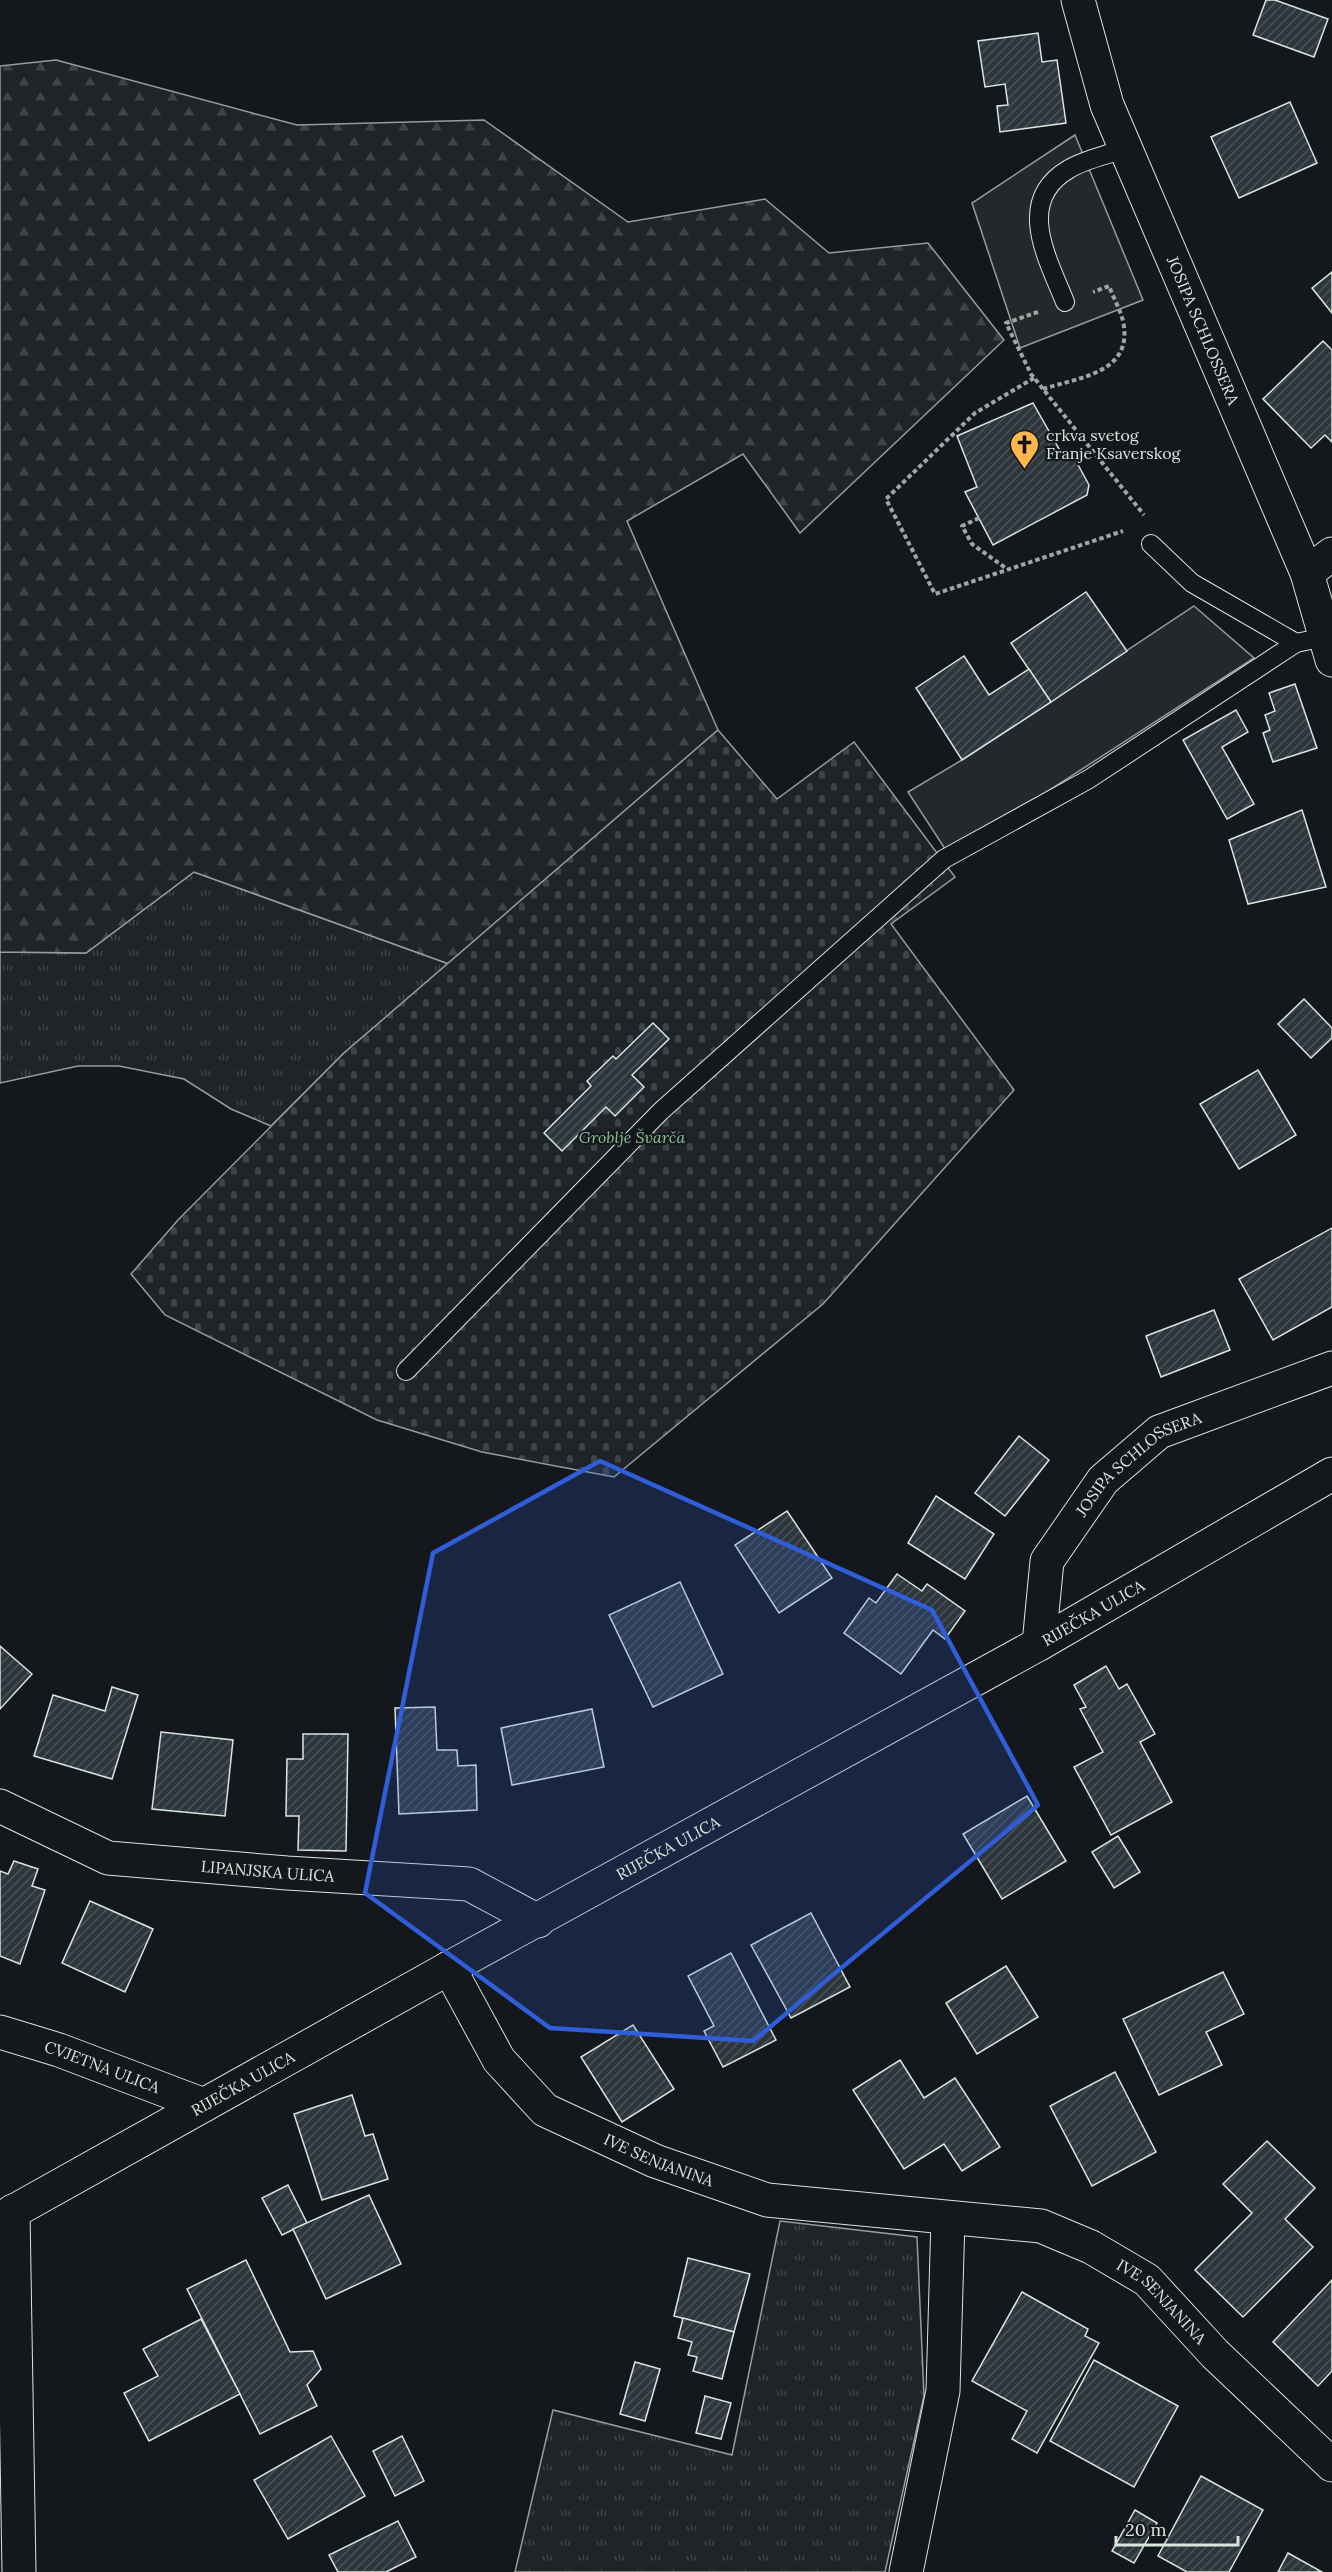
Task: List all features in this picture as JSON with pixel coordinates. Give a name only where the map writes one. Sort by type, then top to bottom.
[{"type":"street","name":"JOSIPA SCHLOSSERA","points":[[1078,0],[1107,105],[1319,563],[1318,646]]},
{"type":"street","name":"JOSIPA SCHLOSSERA","points":[[1039,1644],[1047,1562],[1102,1480],[1159,1432],[1332,1368]]},
{"type":"street","name":"RIJEČKA ULICA","points":[[7,2215],[448,1968],[1039,1644],[1332,1474]]},
{"type":"street","name":"LIPANJSKA ULICA","points":[[0,1806],[108,1858],[287,1873],[469,1884],[537,1921]]},
{"type":"street","name":"IVE SENJANINA","points":[[448,1968],[499,2061],[545,2110],[655,2161],[766,2200],[1041,2226],[1091,2247],[1147,2280],[1215,2354],[1332,2465]]},
{"type":"street","name":"CVJETNA ULICA","points":[[0,2032],[59,2050],[204,2105]]},
{"type":"street","points":[[7,2215],[19,2572]]},
{"type":"street","points":[[906,2572],[943,2391],[948,2219]]},
{"type":"lane","points":[[1065,302],[1038,234],[1038,212],[1046,191],[1068,169],[1126,148]]},
{"type":"lane","points":[[1151,544],[1192,583],[1318,646]]},
{"type":"lane","points":[[406,1371],[662,1111],[944,859],[1089,779],[1318,646]]},
{"type":"path","points":[[1043,388],[1096,372],[1115,363],[1123,347],[1123,321],[1109,286],[1006,323],[1018,353],[1034,378],[1147,518]]},
{"type":"path","points":[[1034,378],[975,413],[886,500],[935,594],[1129,528]]},
{"type":"path","points":[[980,518],[962,526],[972,544],[1007,569]]},
{"type":"highlighted area","points":[[600,1461],[932,1610],[1038,1805],[753,2041],[550,2028],[365,1893],[433,1553]]},
{"type":"green space","points":[[56,60],[297,125],[484,120],[628,222],[765,199],[829,253],[928,243],[1004,340],[800,533],[743,454],[627,521],[718,730],[449,964],[194,872],[86,953],[0,952],[0,66]]},
{"type":"green space","name":"Groblje Švarča","points":[[718,730],[777,799],[854,742],[955,877],[891,924],[1014,1090],[823,1304],[614,1477],[482,1452],[377,1420],[165,1315],[131,1274],[178,1220],[344,1053]]},
{"type":"green space","points":[[194,872],[449,964],[344,1053],[271,1126],[231,1109],[184,1079],[119,1066],[78,1066],[0,1083],[0,952],[86,953]]},
{"type":"green space","points":[[780,2221],[917,2237],[924,2396],[885,2572],[515,2572],[553,2410],[732,2455]]},
{"type":"shaded area","points":[[1075,135],[1143,300],[1020,348],[972,203]]},
{"type":"shaded area","points":[[1194,606],[1254,658],[949,855],[908,792],[962,760]]},
{"type":"building","points":[[1266,0],[1275,0],[1328,19],[1314,57],[1253,35]]},
{"type":"building","points":[[1038,33],[1042,62],[1057,60],[1066,123],[1000,132],[997,106],[1008,105],[1005,84],[985,87],[978,41]]},
{"type":"building","points":[[1290,102],[1317,163],[1239,198],[1211,137]]},
{"type":"building","points":[[1332,272],[1332,313],[1312,288]]},
{"type":"building","points":[[1323,341],[1332,350],[1332,442],[1325,435],[1311,448],[1263,399]]},
{"type":"building","name":"crkva svetog Franje Ksaverskog","points":[[1033,403],[1062,454],[1070,450],[1089,485],[1087,495],[993,545],[965,492],[977,487],[957,436]]},
{"type":"building","points":[[1086,592],[1127,651],[1051,702],[1011,643]]},
{"type":"building","points":[[964,656],[989,695],[1029,669],[1051,702],[962,760],[916,688]]},
{"type":"building","points":[[1295,684],[1317,748],[1273,762],[1263,733],[1270,730],[1265,715],[1275,711],[1269,693]]},
{"type":"building","points":[[1236,710],[1248,732],[1222,747],[1254,804],[1227,819],[1183,740]]},
{"type":"building","points":[[1302,810],[1326,887],[1248,904],[1229,840]]},
{"type":"building","points":[[1304,999],[1332,1028],[1332,1038],[1311,1058],[1278,1024]]},
{"type":"building","points":[[653,1023],[669,1039],[632,1075],[644,1087],[615,1116],[606,1107],[562,1151],[544,1133],[591,1086],[587,1081],[613,1056],[616,1059]]},
{"type":"building","points":[[1258,1070],[1296,1135],[1239,1169],[1200,1104]]},
{"type":"building","points":[[1332,1228],[1332,1307],[1273,1340],[1239,1279]]},
{"type":"building","points":[[1214,1310],[1230,1350],[1161,1377],[1146,1336]]},
{"type":"building","points":[[1019,1436],[1049,1460],[1005,1516],[975,1493]]},
{"type":"building","points":[[936,1496],[994,1534],[965,1579],[908,1543]]},
{"type":"building","points":[[787,1511],[832,1578],[779,1613],[735,1545]]},
{"type":"building","points":[[897,1574],[922,1591],[927,1584],[965,1611],[945,1639],[933,1630],[901,1674],[844,1633],[869,1598],[876,1603]]},
{"type":"building","points":[[680,1582],[723,1674],[653,1707],[609,1615]]},
{"type":"building","points":[[0,1646],[32,1674],[0,1709]]},
{"type":"building","points":[[1106,1666],[1119,1689],[1127,1684],[1155,1734],[1140,1742],[1172,1802],[1111,1835],[1074,1767],[1103,1752],[1080,1709],[1086,1707],[1074,1685]]},
{"type":"building","points":[[112,1687],[138,1695],[112,1779],[34,1756],[53,1695],[105,1711]]},
{"type":"building","points":[[435,1707],[437,1750],[457,1750],[458,1766],[476,1765],[477,1810],[399,1814],[395,1708]]},
{"type":"building","points":[[592,1709],[604,1767],[512,1785],[501,1728]]},
{"type":"building","points":[[161,1732],[233,1740],[225,1816],[152,1809]]},
{"type":"building","points":[[303,1734],[348,1734],[346,1851],[298,1850],[299,1816],[286,1816],[287,1759],[303,1759]]},
{"type":"building","points":[[1027,1796],[1066,1861],[1002,1899],[963,1834]]},
{"type":"building","points":[[1118,1836],[1140,1872],[1114,1888],[1092,1852]]},
{"type":"building","points":[[14,1861],[38,1869],[32,1886],[45,1890],[20,1964],[0,1956],[0,1871],[8,1874]]},
{"type":"building","points":[[90,1901],[153,1929],[125,1992],[62,1963]]},
{"type":"building","points":[[811,1913],[850,1987],[791,2018],[751,1945]]},
{"type":"building","points":[[731,1953],[776,2040],[723,2067],[704,2031],[714,2026],[688,1976]]},
{"type":"building","points":[[1006,1966],[1038,2017],[977,2054],[946,2003]]},
{"type":"building","points":[[1223,1972],[1244,2014],[1206,2032],[1222,2065],[1159,2095],[1123,2019]]},
{"type":"building","points":[[633,2025],[674,2089],[622,2122],[581,2057]]},
{"type":"building","points":[[900,2060],[924,2098],[955,2078],[1000,2147],[962,2171],[944,2144],[904,2169],[853,2090]]},
{"type":"building","points":[[1115,2072],[1156,2152],[1092,2186],[1050,2106]]},
{"type":"building","points":[[352,2095],[365,2136],[373,2134],[388,2179],[322,2200],[294,2114]]},
{"type":"building","points":[[1267,2141],[1315,2188],[1285,2219],[1313,2247],[1243,2317],[1195,2270],[1252,2213],[1223,2184]]},
{"type":"building","points":[[288,2185],[307,2223],[282,2235],[262,2198]]},
{"type":"building","points":[[369,2195],[401,2264],[326,2299],[293,2229]]},
{"type":"building","points":[[688,2258],[750,2274],[734,2332],[674,2316]]},
{"type":"building","points":[[246,2260],[290,2352],[313,2351],[321,2369],[307,2385],[317,2406],[260,2434],[187,2289]]},
{"type":"building","points":[[1332,2280],[1332,2371],[1318,2386],[1273,2342]]},
{"type":"building","points":[[1022,2292],[1088,2329],[1085,2336],[1099,2343],[1037,2453],[1012,2439],[1027,2411],[972,2381]]},
{"type":"building","points":[[683,2318],[734,2332],[722,2379],[693,2371],[697,2357],[688,2355],[692,2342],[678,2338]]},
{"type":"building","points":[[201,2319],[240,2394],[149,2441],[124,2393],[158,2376],[143,2349]]},
{"type":"building","points":[[1094,2360],[1178,2406],[1134,2487],[1050,2441]]},
{"type":"building","points":[[635,2362],[660,2369],[645,2421],[620,2414]]},
{"type":"building","points":[[705,2396],[731,2403],[721,2439],[696,2433]]},
{"type":"building","points":[[331,2436],[365,2496],[288,2539],[254,2480]]},
{"type":"building","points":[[402,2436],[424,2481],[395,2496],[373,2451]]},
{"type":"building","points":[[1201,2476],[1263,2510],[1229,2572],[1187,2572],[1158,2556]]},
{"type":"building","points":[[1135,2510],[1157,2523],[1134,2563],[1112,2551]]},
{"type":"building","points":[[398,2521],[416,2557],[386,2572],[338,2572],[329,2555]]},
{"type":"building","points":[[1288,2553],[1322,2572],[1278,2572]]},
{"type":"place","name":"crkva svetog Franje Ksaverskog","points":[[1025,470]]}]
